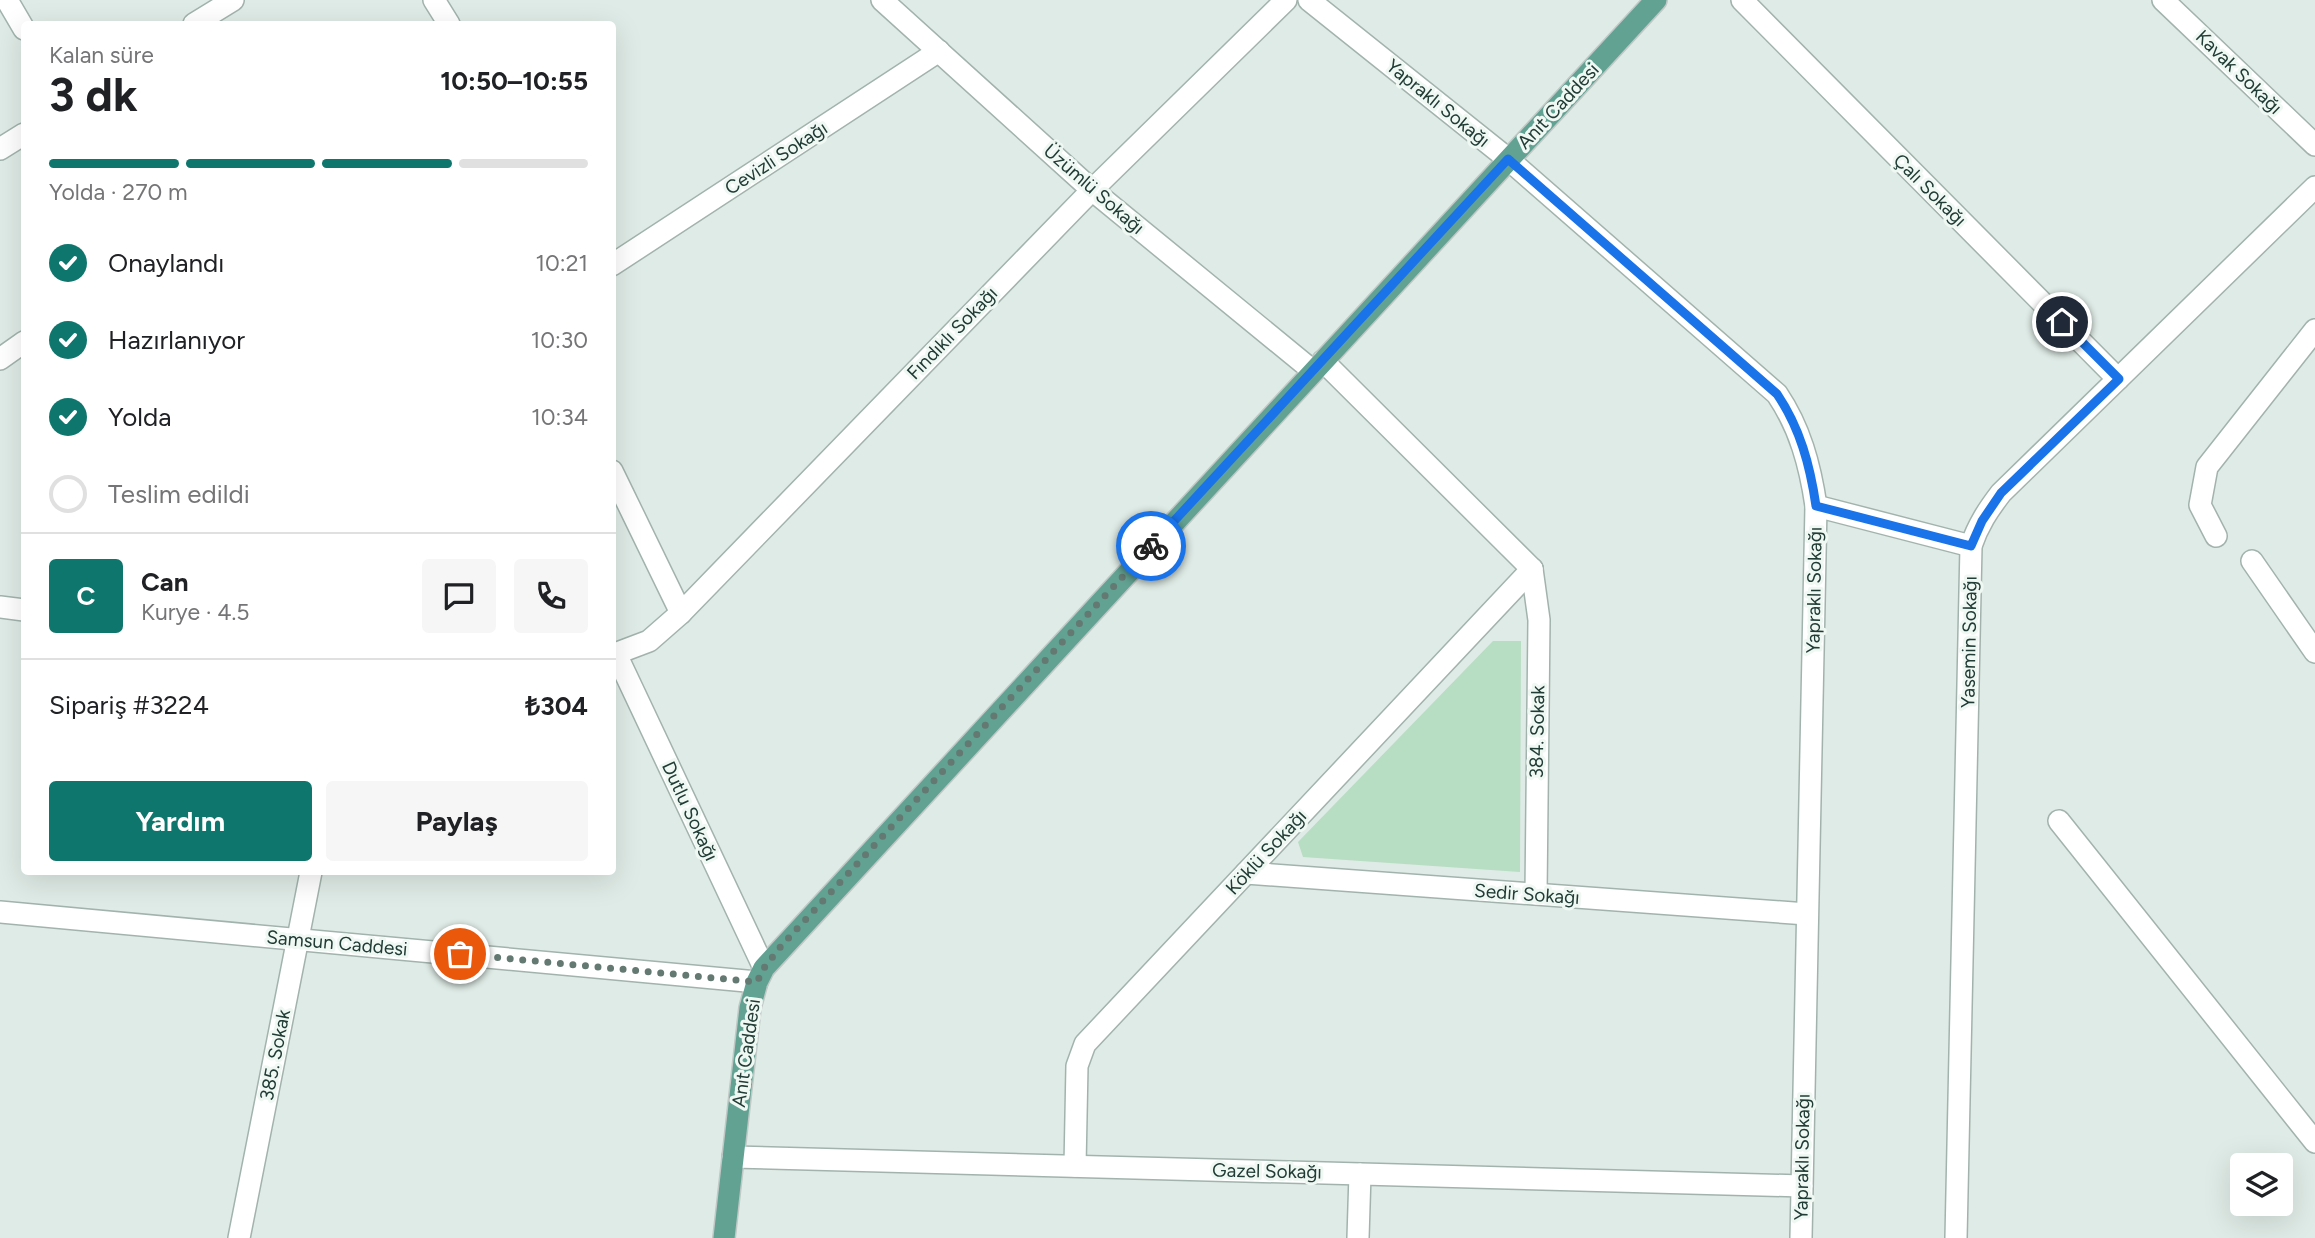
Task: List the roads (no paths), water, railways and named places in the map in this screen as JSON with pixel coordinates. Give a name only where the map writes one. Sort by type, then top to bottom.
[{"type":"main road","name":"Anıt Caddesi","points":[[723,1238],[750,1008],[760,975],[1656,0]]},
{"type":"street","points":[[7,0],[21,24]]},
{"type":"street","points":[[199,21],[233,0]]},
{"type":"street","points":[[434,0],[447,21]]},
{"type":"street","name":"Üzümlü Sokağı","points":[[882,0],[1092,190],[1318,366],[1532,569]]},
{"type":"street","name":"Fındıklı Sokağı","points":[[616,655],[649,641],[681,613],[1092,190],[1286,0]]},
{"type":"street","name":"Yapraklı Sokağı","points":[[1309,0],[1508,159],[1777,394],[1799,434],[1809,466],[1816,506],[1801,1238]]},
{"type":"street","name":"Çalı Sokağı","points":[[1742,0],[2119,379]]},
{"type":"street","name":"Kavak Sokağı","points":[[2163,0],[2315,145]]},
{"type":"street","name":"Cevizli Sokağı","points":[[616,262],[939,51]]},
{"type":"street","points":[[0,149],[21,136]]},
{"type":"street","name":"Yasemin Sokağı","points":[[1956,1238],[1971,546],[1982,521],[2001,493],[2315,187]]},
{"type":"street","points":[[2216,536],[2200,505],[2207,467],[2315,330]]},
{"type":"street","points":[[0,359],[21,344]]},
{"type":"street","points":[[616,479],[681,613]]},
{"type":"street","points":[[1816,506],[1971,546]]},
{"type":"street","points":[[2252,562],[2315,652]]},
{"type":"street","name":"Köklü Sokağı","points":[[1075,1167],[1077,1066],[1085,1044],[1532,569]]},
{"type":"street","name":"384. Sokak","points":[[1532,569],[1539,620],[1536,894]]},
{"type":"street","points":[[0,607],[21,610]]},
{"type":"street","name":"Dutlu Sokağı","points":[[616,657],[760,975]]},
{"type":"street","points":[[2059,821],[2315,1142]]},
{"type":"street","name":"Sedir Sokağı","points":[[1246,873],[1807,914]]},
{"type":"street","name":"385. Sokak","points":[[239,1238],[310,875]]},
{"type":"street","name":"Samsun Caddesi","points":[[0,912],[297,939],[760,975]]},
{"type":"street","name":"Gazel Sokağı","points":[[733,1157],[1802,1186]]},
{"type":"street","points":[[1359,1238],[1360,1174]]}]
